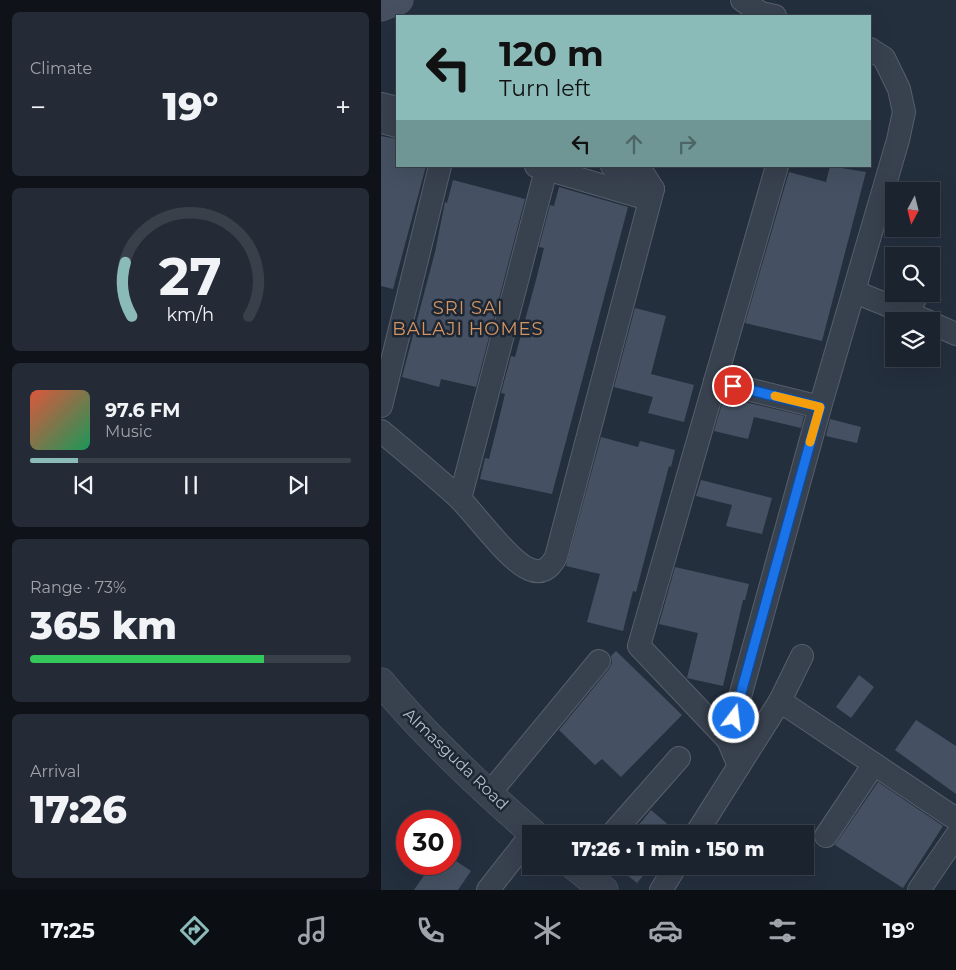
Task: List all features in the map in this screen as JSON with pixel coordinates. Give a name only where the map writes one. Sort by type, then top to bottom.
[{"type":"main road","points":[[381,7],[399,0]]},
{"type":"street","points":[[742,0],[761,14],[768,15]]},
{"type":"street","points":[[728,740],[820,407],[899,140],[904,112],[899,89],[884,58],[871,50]]},
{"type":"street","points":[[381,104],[396,108]]},
{"type":"street","points":[[381,122],[396,126]]},
{"type":"street","points":[[381,406],[439,167]]},
{"type":"street","points":[[460,499],[543,167],[638,196],[653,189]]},
{"type":"street","points":[[381,431],[460,499],[516,561],[529,570],[540,571],[549,568],[556,557],[653,189],[644,175],[616,167]]},
{"type":"street","points":[[739,766],[728,740],[639,646],[777,167]]},
{"type":"street","points":[[855,292],[918,309]]},
{"type":"street","points":[[940,327],[956,334]]},
{"type":"street","points":[[715,381],[820,407]]},
{"type":"street","points":[[702,825],[780,701],[803,656]]},
{"type":"street","points":[[489,794],[599,661]]},
{"type":"street","name":"Almasguda Road","points":[[381,682],[399,705],[523,825]]},
{"type":"street","points":[[780,701],[956,819]]},
{"type":"street","points":[[620,825],[679,758]]},
{"type":"street","points":[[826,836],[874,764]]},
{"type":"street","points":[[919,890],[956,836]]},
{"type":"street","points":[[488,890],[522,848]]},
{"type":"street","points":[[587,875],[604,890]]},
{"type":"street","points":[[661,890],[670,875]]},
{"type":"building","points":[[381,136],[396,139],[396,167],[426,167],[393,289],[381,286]]},
{"type":"building","points":[[830,167],[866,172],[822,341],[745,323],[789,172],[826,182]]},
{"type":"building","points":[[453,180],[525,199],[476,387],[441,379],[439,387],[402,377],[435,252],[445,202],[447,203]]},
{"type":"building","points":[[559,187],[628,207],[552,494],[480,479],[485,458],[489,459],[505,394],[501,393],[511,356],[515,357],[536,280],[544,248],[539,247],[550,205],[554,206]]},
{"type":"building","points":[[635,308],[666,316],[651,374],[694,385],[684,422],[648,413],[653,397],[614,387]]},
{"type":"building","points":[[724,397],[804,416],[801,428],[754,417],[748,439],[714,431]]},
{"type":"building","points":[[830,419],[861,427],[857,443],[826,436]]},
{"type":"building","points":[[601,437],[638,447],[640,441],[675,450],[671,467],[669,466],[636,592],[633,591],[623,631],[587,622],[600,574],[566,566]]},
{"type":"building","points":[[701,480],[772,498],[762,534],[726,526],[732,505],[696,496]]},
{"type":"building","points":[[675,567],[749,584],[745,600],[743,600],[723,686],[687,678],[698,633],[659,624]]},
{"type":"building","points":[[616,651],[682,715],[621,777],[602,759],[595,765],[559,730],[609,669],[612,663],[611,656]]},
{"type":"building","points":[[859,675],[874,687],[851,718],[836,707]]},
{"type":"building","points":[[916,720],[956,746],[956,794],[895,750]]},
{"type":"building","points":[[878,782],[943,826],[903,888],[835,845]]},
{"type":"building","points":[[651,810],[668,825],[638,825]]},
{"type":"building","points":[[461,864],[471,871],[458,890],[414,890],[424,875],[461,875]]},
{"type":"building","points":[[627,875],[644,875],[637,883]]},
{"type":"slow traffic","points":[[775,396],[820,407],[810,442]]},
{"type":"district","name":"SRI SAI BALAJI HOMES","points":[[468,318]]},
{"type":"route","points":[[733,386],[820,407],[734,718]]}]
